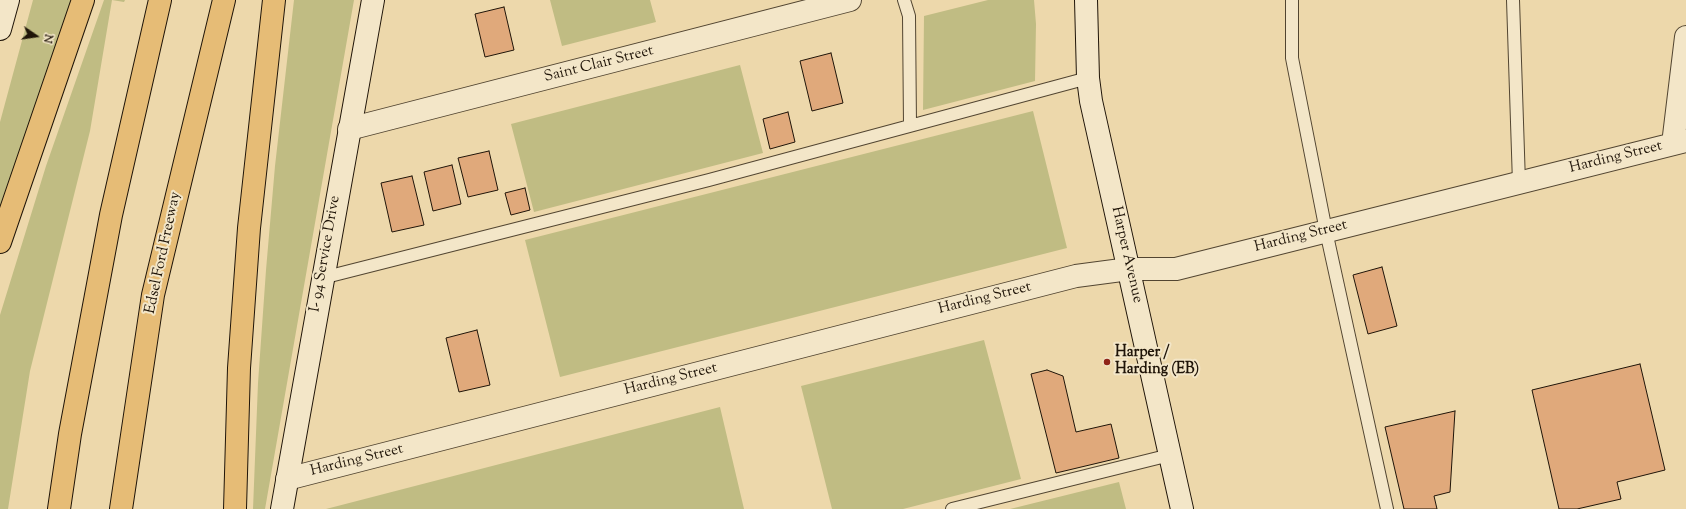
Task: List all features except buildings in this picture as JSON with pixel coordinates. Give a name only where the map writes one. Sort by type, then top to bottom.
[{"type":"highway","points":[[0,242],[83,0]]},
{"type":"highway","points":[[59,509],[70,434],[111,215],[160,0]]},
{"type":"highway","name":"Edsel Ford Freeway","points":[[121,509],[153,295],[224,0]]},
{"type":"highway","points":[[234,509],[240,368],[249,228],[274,0]]},
{"type":"street","points":[[0,29],[8,0]]},
{"type":"street","name":"I- 94 Service Drive","points":[[282,509],[322,278],[373,0]]},
{"type":"street","name":"Saint Clair Street","points":[[349,129],[850,0]]},
{"type":"street","name":"Harper Avenue","points":[[1086,0],[1088,78],[1091,101],[1182,509]]},
{"type":"street","points":[[1679,143],[1686,37]]},
{"type":"street","name":"Harding Street","points":[[287,479],[1068,278],[1129,269],[1176,268],[1679,143]]},
{"type":"lane","points":[[904,0],[909,16],[910,125]]},
{"type":"lane","points":[[1292,0],[1292,58],[1326,231],[1387,509]]},
{"type":"lane","points":[[1513,0],[1519,183]]},
{"type":"lane","points":[[322,278],[709,180],[1088,78]]},
{"type":"lane","points":[[952,509],[1170,455]]},
{"type":"shaded area","points":[[33,0],[75,0],[0,228],[0,122]]},
{"type":"shaded area","points":[[104,0],[112,0],[90,131],[30,371],[8,509],[0,509],[0,315],[46,166]]},
{"type":"shaded area","points":[[112,0],[125,0],[124,2]]},
{"type":"shaded area","points":[[294,0],[354,0],[265,509],[253,509],[258,383],[266,270],[275,166]]},
{"type":"shaded area","points":[[550,0],[650,0],[656,22],[562,46]]},
{"type":"shaded area","points":[[988,0],[1034,0],[1036,24],[1035,81],[923,110],[924,16]]},
{"type":"shaded area","points":[[740,65],[763,153],[534,212],[511,124]]},
{"type":"shaded area","points":[[1033,111],[1067,248],[560,377],[525,240]]},
{"type":"shaded area","points":[[984,340],[1021,479],[903,509],[832,509],[801,386]]},
{"type":"shaded area","points":[[720,407],[744,509],[326,509]]},
{"type":"shaded area","points":[[1119,482],[1126,509],[1010,509]]},
{"type":"place","name":"Harper / Harding (EB)","points":[[1107,362]]}]
